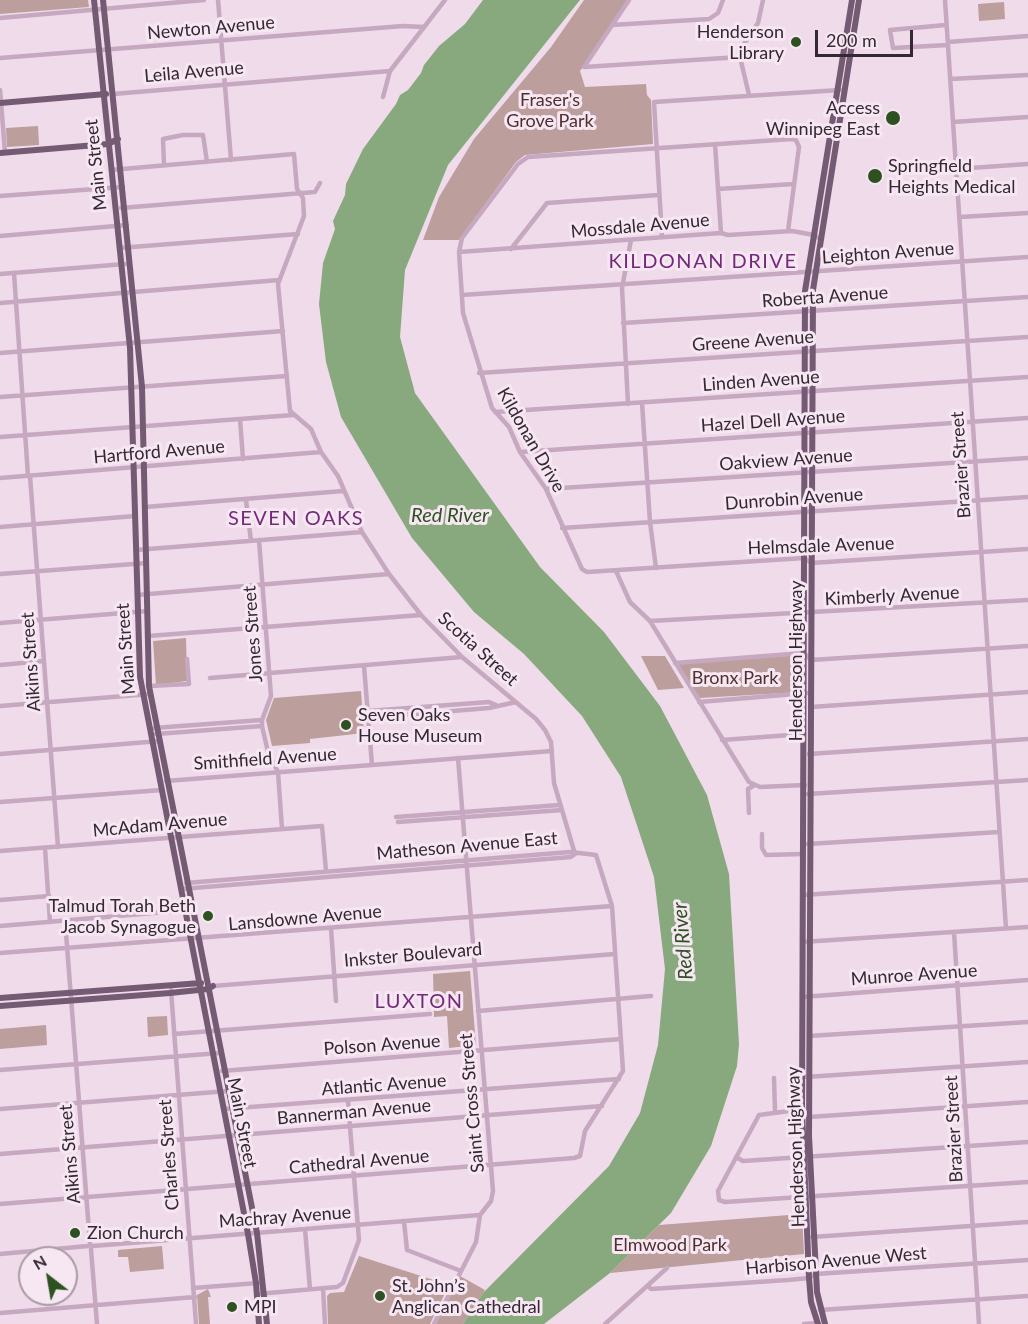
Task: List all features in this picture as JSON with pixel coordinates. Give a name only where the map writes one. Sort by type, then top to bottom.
[{"type":"main road","name":"Main Street","points":[[94,0],[129,343],[140,669],[148,691],[158,735],[163,784],[175,837]]},
{"type":"main road","name":"Main Street","points":[[103,0],[142,387],[150,730],[175,837],[191,938],[206,986],[208,1031],[216,1071],[224,1091]]},
{"type":"main road","name":"Henderson Highway","points":[[851,36],[852,0]]},
{"type":"main road","name":"Henderson Highway","points":[[817,1323],[811,1302],[807,1237],[805,1077],[806,785],[810,707],[804,653],[811,563],[808,512],[809,312],[814,235],[823,201],[859,0]]},
{"type":"main road","name":"Leila Avenue","points":[[0,103],[113,94]]},
{"type":"main road","points":[[2,152],[108,144],[118,138]]},
{"type":"main road","name":"Henderson Highway","points":[[811,271],[820,239],[823,201]]},
{"type":"main road","points":[[135,500],[138,505],[145,507]]},
{"type":"main road","name":"Henderson Highway","points":[[807,754],[804,734],[811,660],[804,558],[808,512]]},
{"type":"main road","points":[[135,516],[141,517],[145,523]]},
{"type":"main road","points":[[140,669],[145,675],[149,675]]},
{"type":"main road","name":"Main Street","points":[[184,886],[199,940],[224,1071],[227,1108],[257,1233],[267,1324]]},
{"type":"main road","name":"Inkster Boulevard","points":[[0,998],[173,985],[206,986]]},
{"type":"main road","name":"Inkster Boulevard","points":[[0,1006],[170,993],[206,986]]},
{"type":"main road","name":"Main Street","points":[[233,1135],[238,1185],[256,1283],[259,1324]]},
{"type":"main road","name":"Henderson Highway","points":[[808,1197],[814,1236],[820,1310],[825,1324]]},
{"type":"street","points":[[0,18],[204,0]]},
{"type":"street","points":[[219,0],[231,160]]},
{"type":"street","points":[[383,97],[390,71],[445,0]]},
{"type":"street","points":[[629,0],[584,68],[740,57]]},
{"type":"street","points":[[612,25],[709,19],[718,13],[723,0]]},
{"type":"street","points":[[749,95],[740,57],[744,45],[758,23],[763,0]]},
{"type":"street","name":"Brazier Street","points":[[945,0],[1006,928]]},
{"type":"street","points":[[946,25],[892,28],[891,46],[1028,36]]},
{"type":"street","name":"Newton Avenue","points":[[0,58],[404,26],[424,27]]},
{"type":"street","name":"Leila Avenue","points":[[113,94],[390,71]]},
{"type":"street","points":[[950,79],[1028,75]]},
{"type":"street","points":[[662,237],[654,102],[842,89]]},
{"type":"street","points":[[0,90],[2,152]]},
{"type":"street","points":[[953,122],[1028,117]]},
{"type":"street","points":[[164,165],[164,138],[183,135],[203,135],[207,162]]},
{"type":"street","points":[[656,147],[796,140],[800,147],[788,231]]},
{"type":"street","points":[[715,144],[721,233]]},
{"type":"street","name":"Kildonan Drive","points":[[616,570],[587,572],[582,569],[546,489],[520,452],[509,427],[495,412],[479,373],[463,313],[459,252],[462,238],[522,159],[532,155],[656,147]]},
{"type":"street","points":[[0,437],[293,415],[289,408],[279,280],[304,213],[297,189],[294,154],[111,170]]},
{"type":"street","points":[[956,169],[1028,164]]},
{"type":"street","points":[[115,209],[300,194],[315,192],[320,183]]},
{"type":"street","points":[[718,189],[793,184]]},
{"type":"street","points":[[0,196],[123,187]]},
{"type":"street","points":[[511,249],[547,203],[659,195]]},
{"type":"street","points":[[960,217],[1028,213]]},
{"type":"street","points":[[0,236],[127,225]]},
{"type":"street","name":"Mossdale Avenue","points":[[459,252],[721,233],[728,235],[788,231],[814,235],[820,239]]},
{"type":"street","points":[[119,248],[298,234]]},
{"type":"street","points":[[628,404],[623,284],[631,240]]},
{"type":"street","name":"Leighton Avenue","points":[[462,295],[1028,257]]},
{"type":"street","points":[[0,274],[130,264]]},
{"type":"street","name":"Aikins Street","points":[[14,273],[58,847]]},
{"type":"street","points":[[0,303],[279,280]]},
{"type":"street","name":"Roberta Avenue","points":[[623,323],[1028,297]]},
{"type":"street","points":[[0,353],[283,331]]},
{"type":"street","name":"Greene Avenue","points":[[479,373],[1028,338]]},
{"type":"street","points":[[0,397],[287,376]]},
{"type":"street","name":"Linden Avenue","points":[[495,412],[1028,377]]},
{"type":"street","points":[[642,403],[650,522],[656,568]]},
{"type":"street","name":"Scotia Street","points":[[293,415],[311,429],[321,452],[336,472],[362,532],[389,574],[422,615],[462,657],[541,724],[548,736],[552,751],[554,783],[575,854]]},
{"type":"street","name":"Hazel Dell Avenue","points":[[520,452],[1028,418]]},
{"type":"street","points":[[240,419],[243,459]]},
{"type":"street","name":"Hartford Avenue","points":[[0,478],[321,452]]},
{"type":"street","name":"Oakview Avenue","points":[[546,489],[1028,458]]},
{"type":"street","points":[[145,507],[343,491]]},
{"type":"street","name":"Dunrobin Avenue","points":[[562,528],[1028,497]]},
{"type":"street","points":[[246,500],[250,541]]},
{"type":"street","points":[[0,526],[135,516]]},
{"type":"street","points":[[136,550],[362,532]]},
{"type":"street","name":"Jones Street","points":[[259,540],[271,696],[262,726],[268,752],[278,772],[282,828]]},
{"type":"street","name":"Helmsdale Avenue","points":[[616,570],[804,558],[811,563],[1028,549]]},
{"type":"street","points":[[0,574],[147,563]]},
{"type":"street","points":[[616,570],[630,602],[650,621],[722,740],[753,786]]},
{"type":"street","points":[[137,594],[389,574]]},
{"type":"street","name":"Kimberly Avenue","points":[[650,621],[1028,600]]},
{"type":"street","points":[[0,623],[148,611]]},
{"type":"street","points":[[148,636],[422,615]]},
{"type":"street","points":[[675,663],[804,653],[811,660],[1028,646]]},
{"type":"street","points":[[210,678],[462,657]]},
{"type":"street","points":[[0,706],[148,691],[189,684],[187,659]]},
{"type":"street","points":[[0,665],[44,661]]},
{"type":"street","points":[[364,666],[372,765]]},
{"type":"street","points":[[810,707],[1028,692]]},
{"type":"street","points":[[699,702],[808,693]]},
{"type":"street","points":[[368,711],[489,702],[496,705]]},
{"type":"street","points":[[368,718],[489,708],[516,702]]},
{"type":"street","points":[[0,754],[152,742],[158,735],[262,720]]},
{"type":"street","points":[[150,730],[158,735],[262,726]]},
{"type":"street","points":[[722,740],[804,734]]},
{"type":"street","points":[[807,754],[1028,739]]},
{"type":"street","name":"Smithfield Avenue","points":[[0,802],[54,798],[278,772],[552,751]]},
{"type":"street","name":"Saint Cross Street","points":[[434,1324],[477,1242],[480,1215],[492,1197],[458,758]]},
{"type":"street","points":[[806,794],[1028,780]]},
{"type":"street","points":[[749,813],[748,789],[753,786],[806,785]]},
{"type":"street","points":[[397,820],[561,807]]},
{"type":"street","name":"McAdam Avenue","points":[[0,851],[322,825],[326,874]]},
{"type":"street","points":[[806,844],[999,832]]},
{"type":"street","points":[[762,834],[762,848],[766,855],[806,854]]},
{"type":"street","points":[[45,848],[50,922]]},
{"type":"street","name":"Matheson Avenue East","points":[[184,886],[570,852],[575,854]]},
{"type":"street","points":[[575,854],[596,855],[612,906],[623,1071],[602,1106]]},
{"type":"street","points":[[806,895],[1028,880]]},
{"type":"street","points":[[0,900],[49,896]]},
{"type":"street","name":"Lansdowne Avenue","points":[[0,953],[191,938],[199,940],[612,906]]},
{"type":"street","points":[[0,926],[187,910]]},
{"type":"street","name":"Aikins Street","points":[[65,920],[97,1324]]},
{"type":"street","points":[[806,942],[1028,927]]},
{"type":"street","points":[[331,928],[336,1000]]},
{"type":"street","name":"Brazier Street","points":[[954,932],[979,1324]]},
{"type":"street","name":"Inkster Boulevard","points":[[206,986],[615,954]]},
{"type":"street","name":"Munroe Avenue","points":[[806,996],[1028,980]]},
{"type":"street","name":"Charles Street","points":[[173,985],[170,993],[196,1324]]},
{"type":"street","points":[[478,1011],[651,996]]},
{"type":"street","points":[[174,1034],[430,1014]]},
{"type":"street","points":[[805,1036],[1028,1022]]},
{"type":"street","name":"Polson Avenue","points":[[216,1071],[621,1039]]},
{"type":"street","points":[[0,1070],[220,1053]]},
{"type":"street","points":[[805,1077],[1028,1062]]},
{"type":"street","points":[[774,1078],[775,1111]]},
{"type":"street","name":"Atlantic Avenue","points":[[227,1108],[619,1080]]},
{"type":"street","points":[[0,1109],[224,1091]]},
{"type":"street","points":[[257,1294],[337,1287],[343,1283],[358,1239],[348,1101]]},
{"type":"street","points":[[1028,1102],[806,1112],[775,1111],[757,1116],[717,1193],[720,1201],[1028,1182]]},
{"type":"street","name":"Bannerman Avenue","points":[[0,1154],[602,1106]]},
{"type":"street","name":"Cathedral Avenue","points":[[0,1204],[576,1158],[580,1156],[585,1131],[602,1106]]},
{"type":"street","points":[[736,1157],[743,1161],[1028,1142]]},
{"type":"street","name":"Machray Avenue","points":[[0,1254],[480,1215]]},
{"type":"street","points":[[404,1221],[407,1250],[461,1271]]},
{"type":"street","points":[[807,1237],[1028,1222]]},
{"type":"street","points":[[305,1229],[310,1289]]},
{"type":"street","name":"Harbison Avenue West","points":[[648,1286],[651,1289],[809,1278],[816,1274],[1028,1260]]},
{"type":"street","points":[[605,1324],[667,1268]]},
{"type":"street","points":[[193,1288],[264,1282]]},
{"type":"street","points":[[323,1288],[325,1324]]},
{"type":"street","points":[[820,1310],[1028,1296]]},
{"type":"street","points":[[0,1313],[195,1298]]},
{"type":"street","points":[[804,1324],[817,1323]]},
{"type":"green space","points":[[0,0],[88,0],[89,7],[0,14]]},
{"type":"green space","name":"Fraser's Grove Park","points":[[584,0],[627,0],[580,71],[585,87],[646,84],[647,95],[651,100],[653,144],[525,155],[516,162],[459,240],[423,240],[439,197],[474,139],[551,47]]},
{"type":"green space","points":[[1004,2],[1005,19],[979,21],[978,4]]},
{"type":"green space","points":[[38,126],[39,145],[7,147],[6,128]]},
{"type":"green space","points":[[186,638],[187,681],[156,685],[153,641]]},
{"type":"green space","name":"Bronx Park","points":[[800,655],[800,692],[700,698],[679,666],[681,663]]},
{"type":"green space","points":[[641,656],[665,656],[684,688],[658,690]]},
{"type":"green space","points":[[361,691],[364,733],[310,739],[310,743],[272,746],[266,720],[274,698]]},
{"type":"green space","points":[[470,971],[476,1045],[449,1048],[447,1016],[434,1017],[433,974]]},
{"type":"green space","points":[[167,1016],[168,1035],[148,1037],[147,1017]]},
{"type":"green space","points":[[46,1025],[47,1045],[0,1049],[0,1029]]},
{"type":"green space","name":"Elmwood Park","points":[[802,1214],[804,1254],[610,1273],[659,1225]]},
{"type":"green space","points":[[162,1246],[164,1269],[130,1272],[128,1257],[118,1257],[118,1250]]},
{"type":"green space","points":[[359,1256],[449,1285],[430,1324],[328,1324],[327,1296],[330,1293],[344,1292]]},
{"type":"green space","points":[[460,1276],[485,1290],[463,1324],[435,1324]]},
{"type":"green space","points":[[208,1289],[211,1297],[208,1297],[210,1324],[199,1324],[197,1295]]},
{"type":"water","name":"Red River","points":[[483,0],[580,0],[448,165],[405,270],[400,337],[415,393],[540,567],[604,632],[660,706],[707,795],[729,874],[739,1044],[737,1066],[711,1146],[671,1213],[610,1273],[544,1324],[463,1324],[483,1293],[609,1166],[640,1113],[658,1045],[665,969],[654,877],[621,777],[582,716],[524,654],[474,612],[412,538],[341,417],[326,362],[319,304],[323,263],[335,229],[333,221],[345,195],[346,184],[363,149],[400,95],[408,90],[439,46],[465,24]]},
{"type":"place","name":"Henderson Library","points":[[796,42]]},
{"type":"place","name":"Access Winnipeg East","points":[[893,118]]},
{"type":"place","name":"Springfield Heights Medical","points":[[875,176]]},
{"type":"place","name":"Seven Oaks House Museum","points":[[346,725]]},
{"type":"place","name":"Talmud Torah Beth Jacob Synagogue","points":[[208,916]]},
{"type":"place","name":"Zion Church","points":[[75,1233]]},
{"type":"place","name":"St. John’s Anglican Cathedral","points":[[380,1296]]},
{"type":"place","name":"MPI","points":[[232,1307]]},
{"type":"district","name":"KILDONAN DRIVE","points":[[703,262]]},
{"type":"district","name":"SEVEN OAKS","points":[[296,519]]},
{"type":"district","name":"LUXTON","points":[[419,1002]]}]
